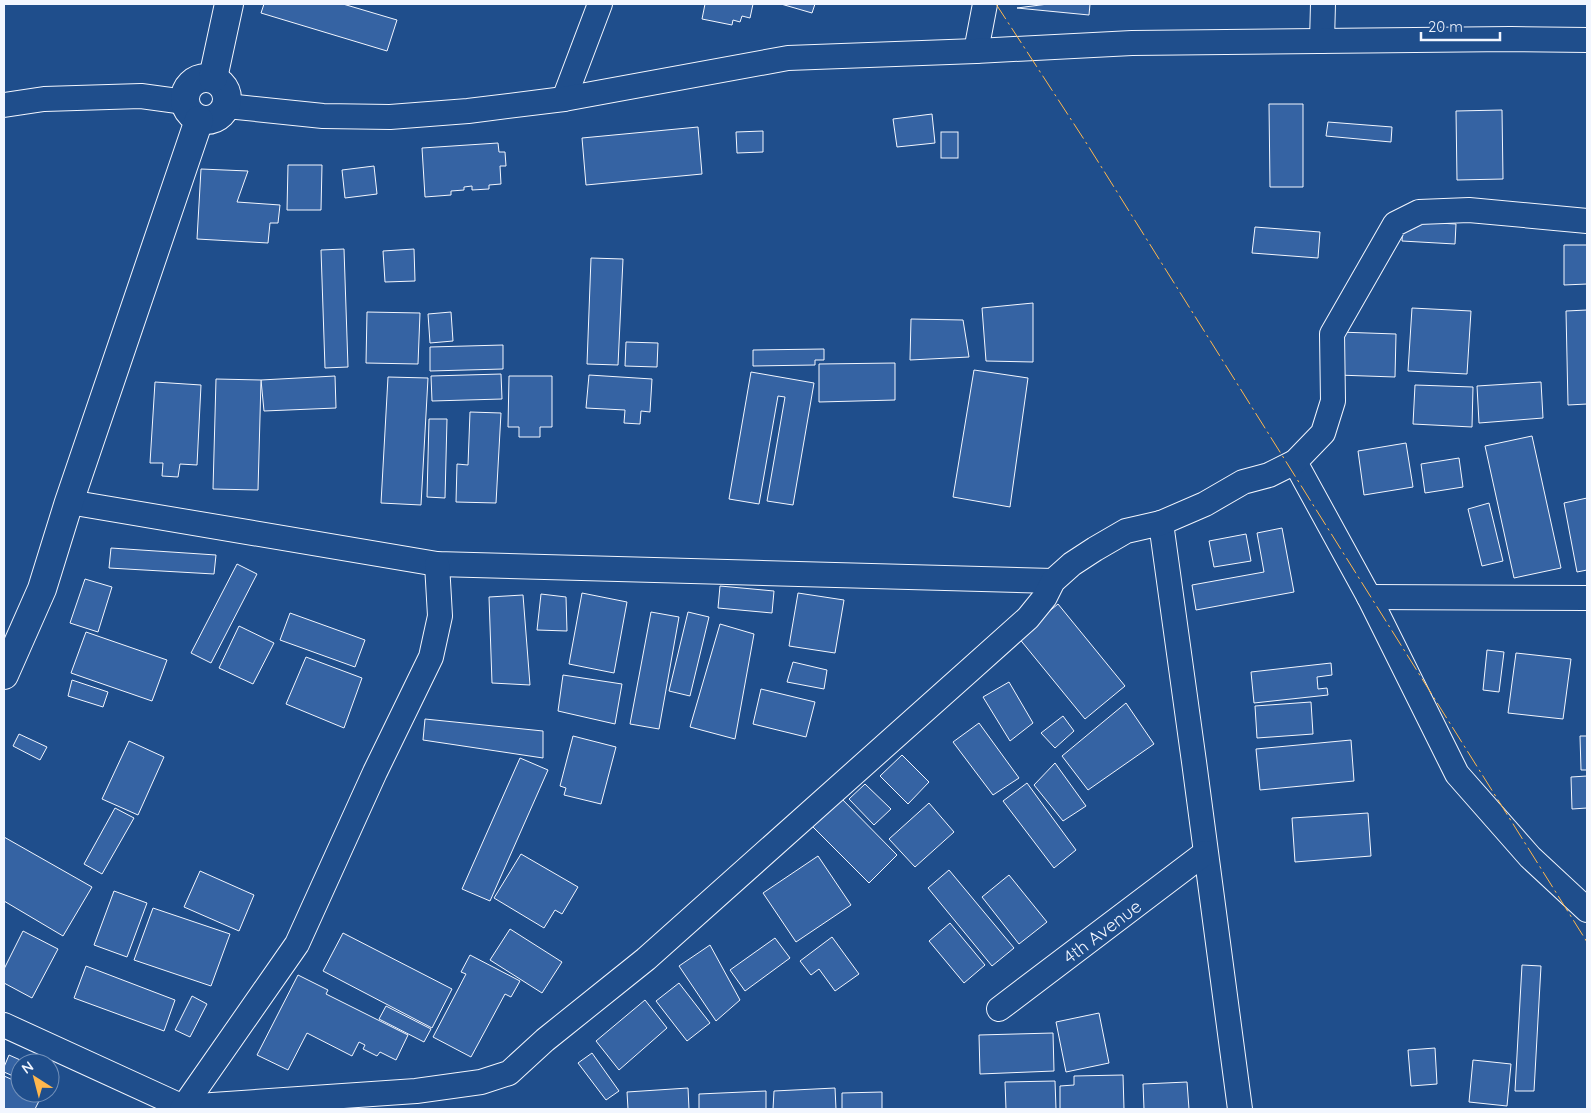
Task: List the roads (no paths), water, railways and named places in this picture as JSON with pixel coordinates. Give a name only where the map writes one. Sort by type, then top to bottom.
[{"type":"street","points":[[212,78],[230,4]]},
{"type":"street","points":[[564,99],[600,4]]},
{"type":"street","points":[[976,51],[985,4]]},
{"type":"street","points":[[1322,41],[1323,4]]},
{"type":"street","points":[[227,106],[323,116],[390,116],[468,111],[564,99],[788,58],[1132,43],[1587,40]]},
{"type":"street","points":[[4,104],[44,99],[141,96],[192,111],[209,120],[217,118],[223,112],[227,106],[228,96],[220,82],[212,78],[196,80],[186,93],[192,111],[42,589],[4,675]]},
{"type":"street","points":[[4,1025],[182,1108],[416,1091],[481,1082],[509,1073],[545,1040],[646,959],[1028,618],[1045,597],[1053,581],[1072,564],[1126,531],[1161,523],[1204,504],[1243,482],[1269,475],[1295,462],[1323,434],[1333,401],[1332,334],[1396,224],[1419,212],[1469,210],[1587,221]]},
{"type":"street","points":[[1295,462],[1368,597],[1456,774],[1530,857],[1587,910]]},
{"type":"street","points":[[69,502],[438,564],[1053,581]]},
{"type":"street","points":[[1161,523],[1190,725],[1240,1109]]},
{"type":"street","points":[[182,1108],[297,944],[375,772],[431,657],[440,616],[438,564]]},
{"type":"street","points":[[1368,597],[1587,598]]},
{"type":"street","name":"4th Avenue","points":[[999,1009],[1206,853]]}]
